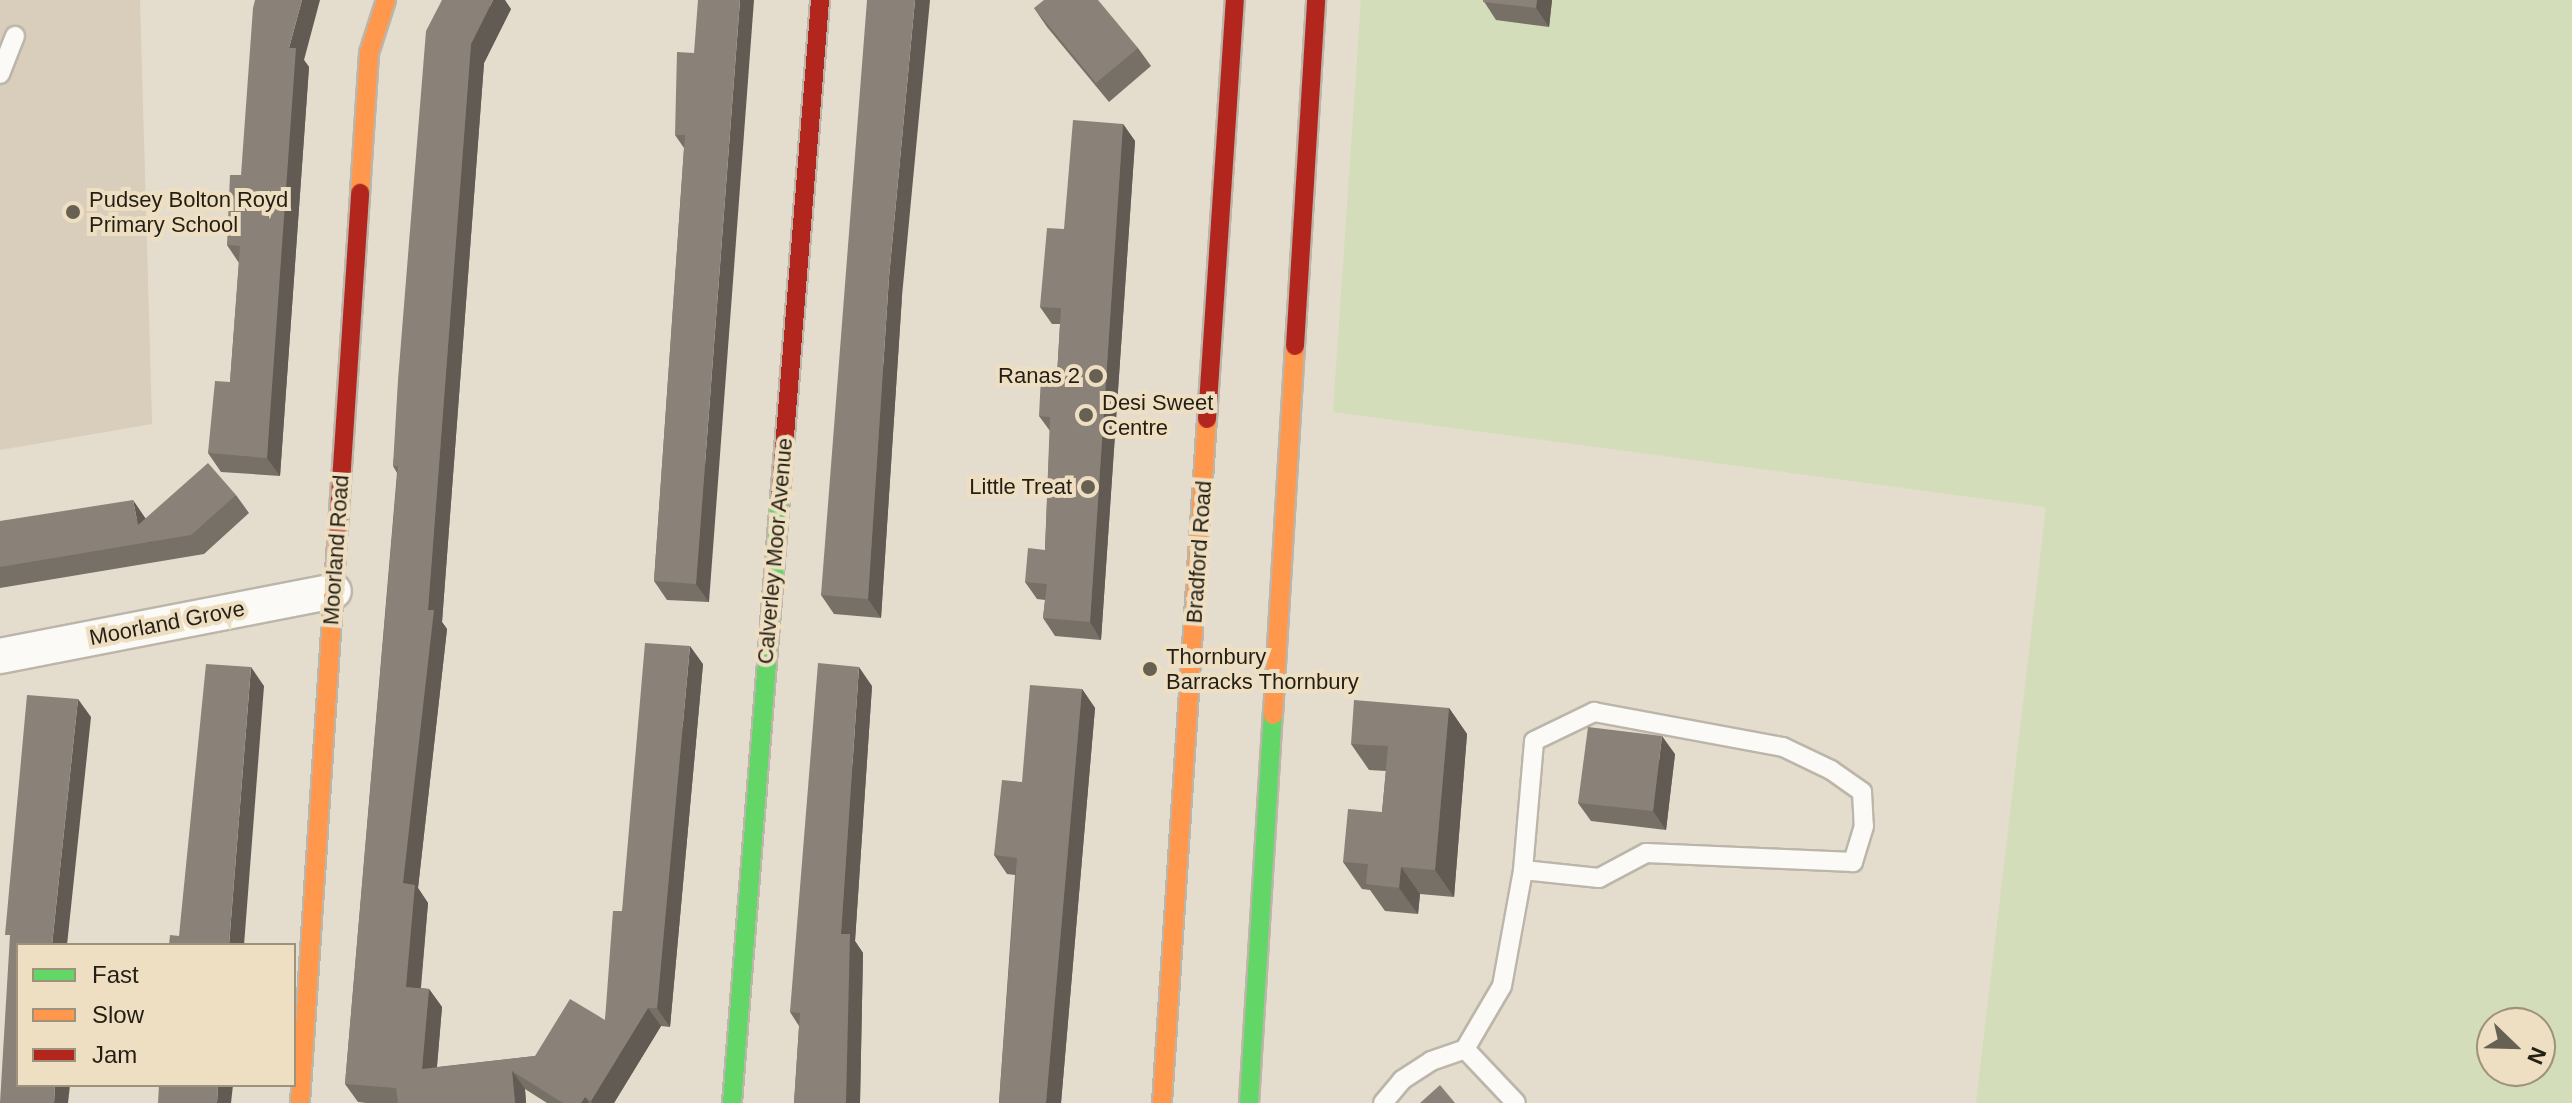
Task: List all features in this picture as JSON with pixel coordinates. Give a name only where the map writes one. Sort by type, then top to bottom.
[{"type":"main road","name":"Moorland Road","points":[[300,1103],[369,53],[386,0]]},
{"type":"main road","name":"Calverley Moor Avenue","points":[[732,1103],[820,0]]},
{"type":"main road","name":"Bradford Road","points":[[1162,1103],[1235,0]]},
{"type":"main road","points":[[1249,1103],[1316,0]]},
{"type":"street","name":"Moorland Grove","points":[[0,656],[334,591]]},
{"type":"lane","points":[[0,74],[15,36]]},
{"type":"lane","points":[[1383,1103],[1411,1073],[1465,1049],[1502,986],[1523,870],[1534,741],[1594,712],[1783,747],[1831,770],[1862,792],[1864,826],[1853,862],[1646,853],[1599,878],[1523,870]]},
{"type":"lane","points":[[1465,1049],[1516,1103]]},
{"type":"shaded area","name":"Pudsey Bolton Royd Primary School","points":[[0,0],[140,0],[152,424],[0,450]]},
{"type":"green space","points":[[1361,0],[2572,0],[2572,1103],[1976,1103],[2046,507],[1333,412]]},
{"type":"building","points":[[255,0],[302,0],[289,48],[296,48],[267,458],[208,453],[215,381],[230,382],[240,246],[227,245],[230,175],[241,175]]},
{"type":"building","points":[[442,0],[493,0],[471,44],[428,610],[434,610],[403,883],[415,885],[406,987],[429,989],[422,1069],[535,1056],[570,999],[605,1020],[613,911],[622,911],[645,643],[690,646],[657,1008],[648,1008],[591,1101],[585,1097],[581,1103],[563,1103],[512,1071],[515,1103],[398,1103],[396,1088],[345,1084],[398,466],[393,466],[398,380],[426,31]]},
{"type":"building","points":[[698,0],[740,0],[696,584],[654,581],[685,135],[675,135],[677,52],[694,53]]},
{"type":"building","points":[[867,0],[915,0],[889,277],[868,599],[821,595]]},
{"type":"building","points":[[1044,0],[1098,0],[1138,48],[1096,83],[1034,8]]},
{"type":"building","points":[[1483,0],[1537,0],[1536,8]]},
{"type":"building","points":[[1073,120],[1123,124],[1090,622],[1043,618],[1047,584],[1025,582],[1028,548],[1045,550],[1050,417],[1039,416],[1041,376],[1057,376],[1061,308],[1040,307],[1047,228],[1064,229]]},
{"type":"building","points":[[208,463],[236,495],[191,535],[0,567],[0,521],[133,500],[138,525]]},
{"type":"building","points":[[818,663],[859,667],[841,934],[850,934],[846,1103],[794,1103],[800,1013],[790,1012]]},
{"type":"building","points":[[206,664],[251,667],[229,943],[169,943],[170,935],[179,936]]},
{"type":"building","points":[[1030,685],[1082,689],[1046,1103],[999,1103],[1017,858],[994,855],[1002,780],[1022,782]]},
{"type":"building","points":[[27,695],[78,699],[52,943],[16,943],[16,1087],[55,1087],[54,1103],[0,1103],[10,935],[5,935]]},
{"type":"building","points":[[1354,700],[1449,708],[1435,870],[1401,867],[1399,888],[1366,884],[1368,864],[1343,862],[1348,809],[1382,812],[1388,746],[1351,744]]},
{"type":"building","points":[[1588,727],[1662,736],[1653,811],[1578,803]]},
{"type":"building","points":[[1440,1085],[1455,1103],[1420,1103]]},
{"type":"building","points":[[159,1087],[218,1087],[217,1103],[158,1103]]},
{"type":"traffic: fast","points":[[732,1103],[780,498]]},
{"type":"traffic: fast","points":[[1249,1103],[1273,715]]},
{"type":"traffic: slow","points":[[360,193],[369,53],[386,0]]},
{"type":"traffic: slow","points":[[1273,715],[1295,346]]},
{"type":"traffic: slow","points":[[1162,1103],[1207,419]]},
{"type":"traffic: slow","points":[[300,1103],[338,527]]},
{"type":"traffic: jam","points":[[780,498],[820,0]]},
{"type":"traffic: jam","points":[[1207,419],[1235,0]]},
{"type":"traffic: jam","points":[[1295,346],[1316,0]]},
{"type":"traffic: jam","points":[[338,527],[360,193]]},
{"type":"place","name":"Pudsey Bolton Royd Primary School","points":[[73,212]]},
{"type":"place","name":"Ranas 2","points":[[1096,376]]},
{"type":"place","name":"Desi Sweet Centre","points":[[1086,415]]},
{"type":"place","name":"Little Treat","points":[[1088,487]]},
{"type":"place","name":"Thornbury Barracks Thornbury","points":[[1150,669]]}]
